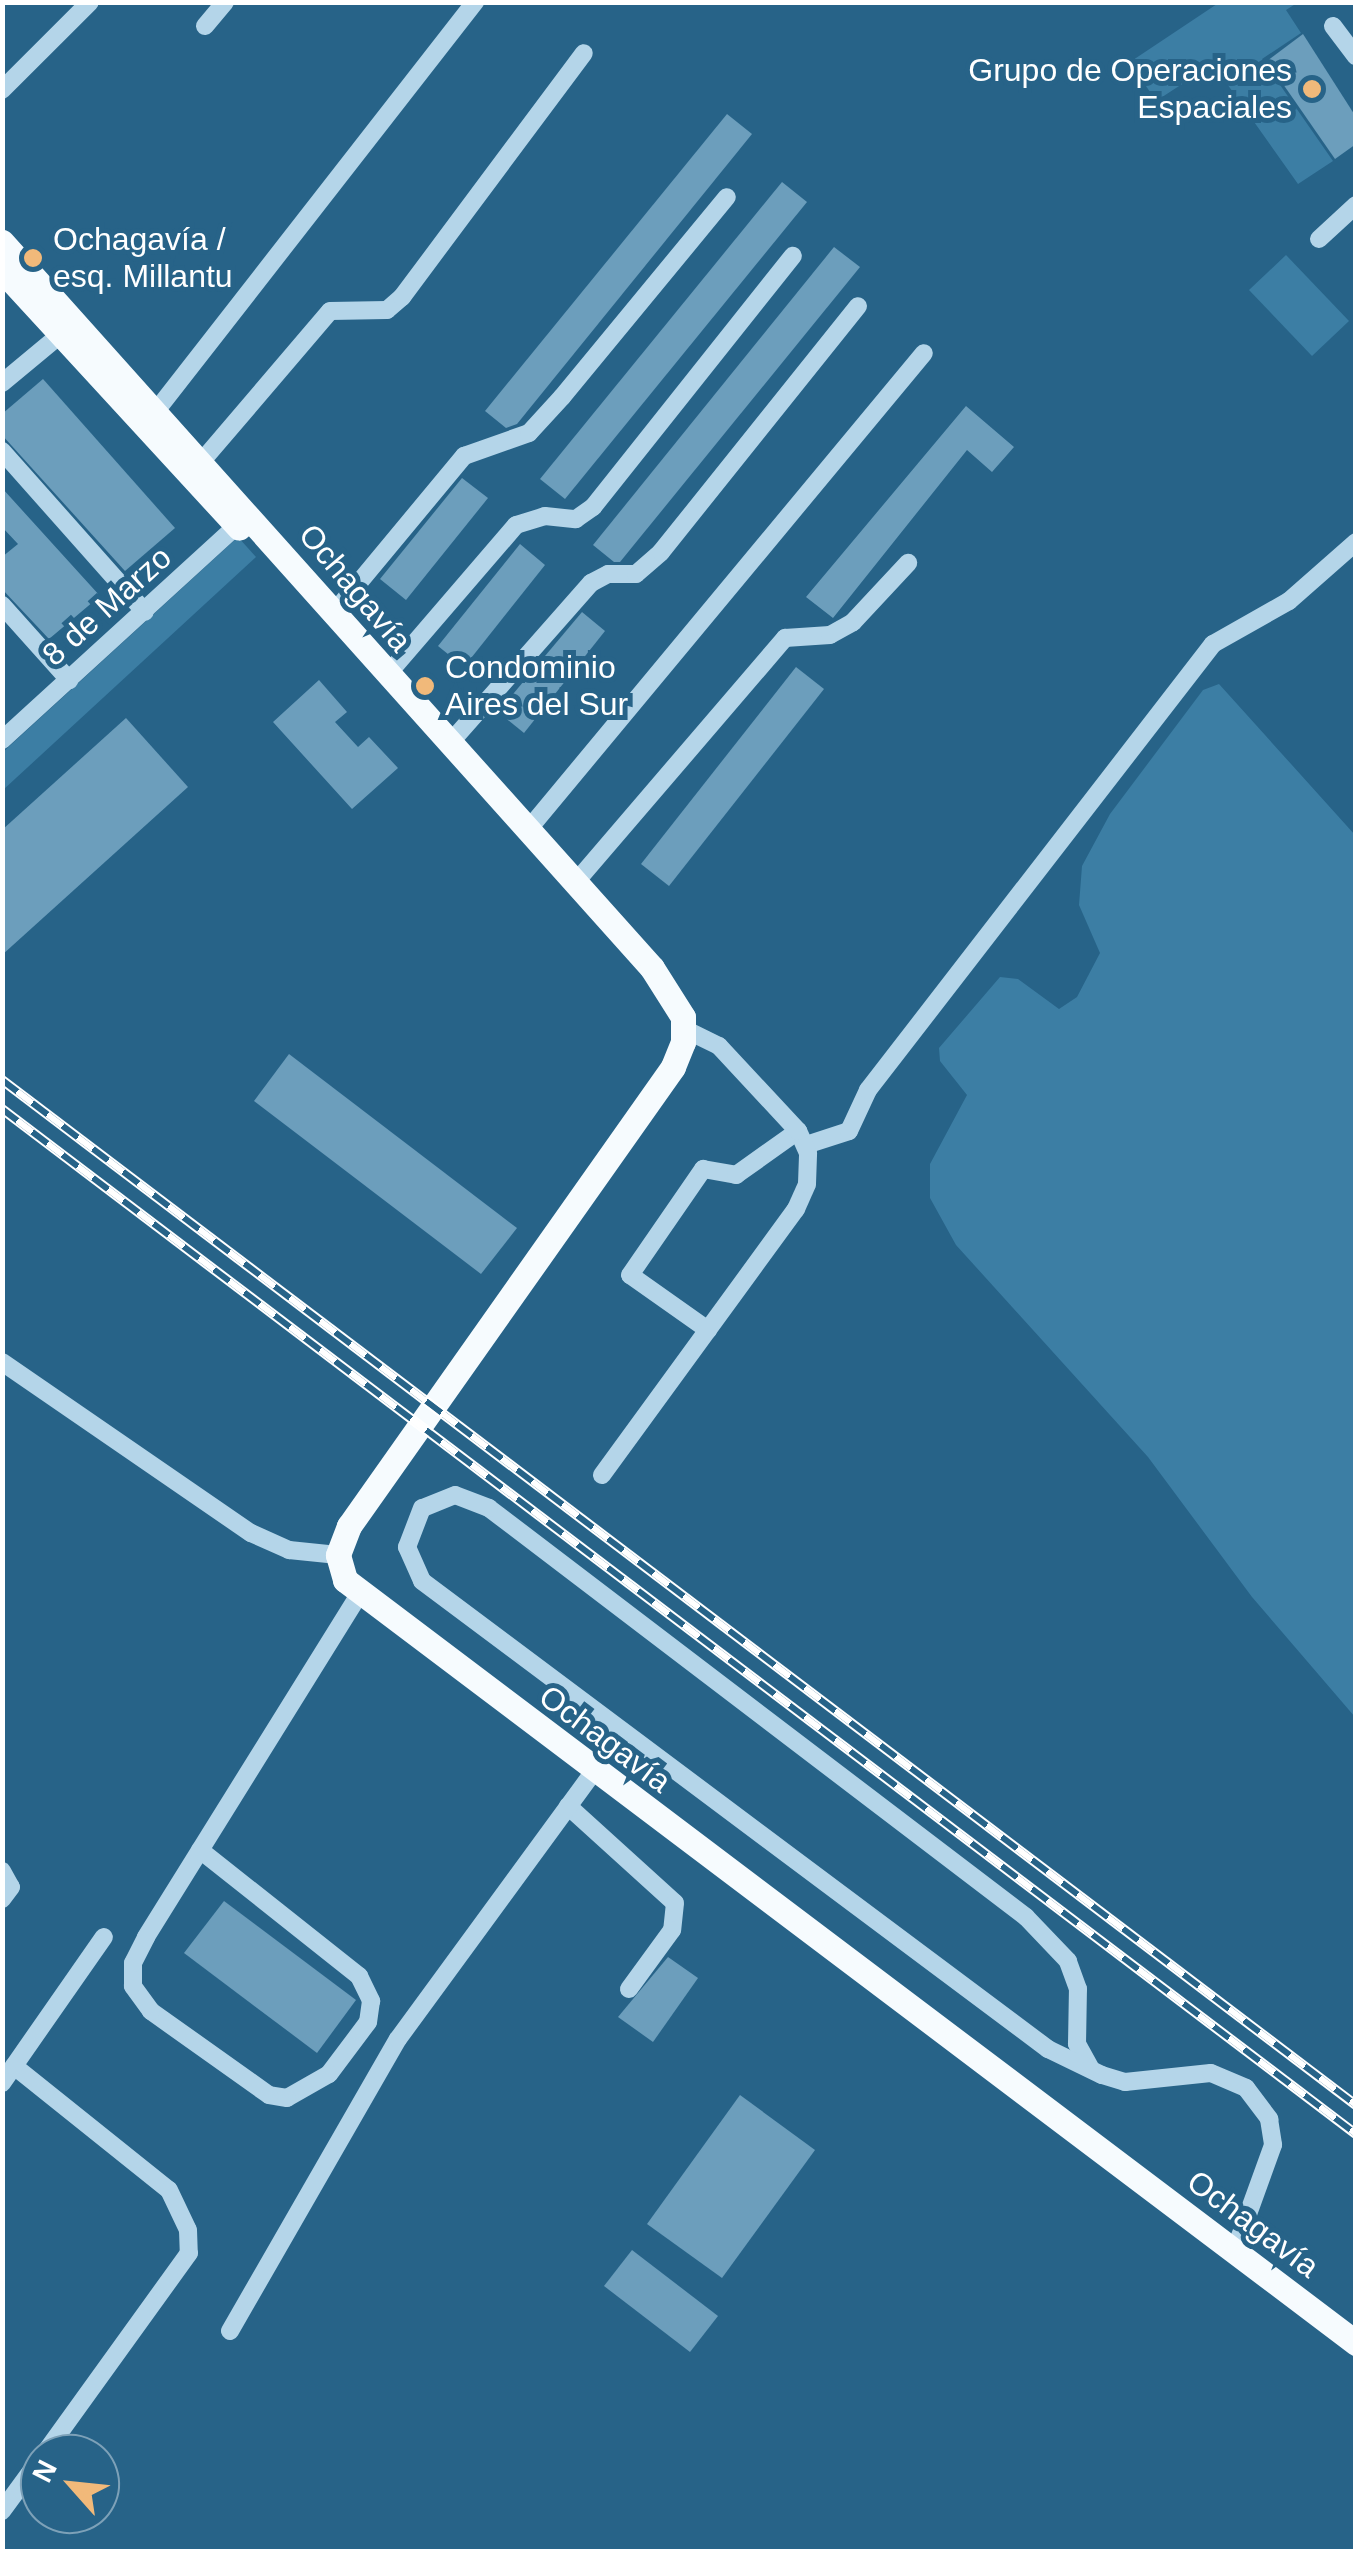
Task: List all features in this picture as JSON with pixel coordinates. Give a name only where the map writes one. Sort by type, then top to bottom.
[{"type":"main road","points":[[2,242],[69,328],[243,520]]},
{"type":"main road","points":[[2,270],[156,410],[202,461],[243,520]]},
{"type":"main road","name":"Ochagavía","points":[[243,520],[675,996],[684,1029]]},
{"type":"main road","points":[[338,1556],[348,1526],[399,1451],[673,1066],[684,1029]]},
{"type":"main road","name":"Ochagavía","points":[[338,1556],[342,1573],[359,1595],[1356,2344]]},
{"type":"street","points":[[2,90],[90,2]]},
{"type":"street","points":[[205,26],[225,2]]},
{"type":"street","points":[[156,410],[476,2]]},
{"type":"street","points":[[1333,26],[1356,56]]},
{"type":"street","points":[[202,461],[330,311],[342,306],[387,310],[402,297],[584,53]]},
{"type":"street","points":[[332,615],[464,456],[528,433],[562,398],[727,197]]},
{"type":"street","points":[[1319,239],[1356,205]]},
{"type":"street","points":[[387,675],[516,525],[546,516],[576,519],[592,507],[793,256]]},
{"type":"street","points":[[449,744],[591,583],[608,574],[636,574],[661,552],[858,306]]},
{"type":"street","points":[[2,384],[69,328]]},
{"type":"street","points":[[527,831],[924,353]]},
{"type":"street","points":[[2,452],[145,612]]},
{"type":"street","name":"8 de Marzo","points":[[2,740],[243,520]]},
{"type":"street","points":[[708,1330],[630,1275],[704,1169],[736,1174],[802,1138],[848,1132],[868,1090],[1213,644],[1289,601],[1356,542]]},
{"type":"street","points":[[575,883],[785,638],[830,635],[853,622],[908,563]]},
{"type":"street","points":[[2,605],[70,680]]},
{"type":"street","points":[[602,1474],[801,1201],[808,1173],[802,1138],[719,1046],[684,1029]]},
{"type":"street","points":[[2,1362],[251,1534],[290,1550],[338,1556]]},
{"type":"street","points":[[1091,2069],[1077,2044],[1078,1989],[1068,1961],[1026,1916],[489,1508],[455,1495],[422,1508],[407,1547],[422,1581],[1048,2049],[1091,2069],[1141,2084],[1211,2073],[1256,2096],[1269,2119],[1271,2158],[1235,2250]]},
{"type":"street","points":[[200,1850],[359,1976],[371,2001],[368,2022],[329,2074],[287,2098],[269,2096],[151,2011],[132,1986],[132,1962],[200,1850],[359,1595]]},
{"type":"street","points":[[230,2331],[398,2039],[594,1771]]},
{"type":"street","points":[[568,1806],[675,1903],[672,1930],[628,1989]]},
{"type":"street","points":[[2,1871],[11,1887],[2,1899]]},
{"type":"street","points":[[2,2083],[104,1937]]},
{"type":"street","points":[[14,2066],[169,2190],[188,2230],[188,2253],[58,2434]]},
{"type":"street","points":[[2,2512],[20,2487]]},
{"type":"shaded area","points":[[1220,2],[1297,3],[1286,10],[1301,33],[1262,59],[1333,161],[1298,184],[1213,64],[1156,101],[1130,62]]},
{"type":"shaded area","points":[[1286,255],[1349,321],[1312,356],[1249,290]]},
{"type":"shaded area","points":[[238,537],[256,557],[3,790],[3,752]]},
{"type":"shaded area","points":[[1219,684],[1355,835],[1355,1717],[1252,1597],[1148,1457],[956,1245],[930,1198],[930,1164],[967,1095],[940,1061],[939,1048],[1000,977],[1018,979],[1059,1009],[1077,997],[1100,953],[1079,905],[1082,866],[1110,814],[1203,690]]},
{"type":"building","name":"Grupo de Operaciones Espaciales","points":[[1303,34],[1356,117],[1356,144],[1335,159],[1267,61]]},
{"type":"building","points":[[727,114],[752,134],[517,424],[506,428],[485,411]]},
{"type":"building","points":[[782,182],[807,202],[565,499],[540,479]]},
{"type":"building","points":[[834,247],[860,267],[620,562],[614,562],[593,545]]},
{"type":"building","points":[[43,379],[175,528],[125,571],[2,435],[2,414]]},
{"type":"building","points":[[966,406],[1014,447],[992,472],[967,450],[833,618],[806,597]]},
{"type":"building","points":[[462,478],[488,498],[406,600],[380,579]]},
{"type":"building","points":[[2,488],[100,596],[49,639],[2,589],[2,557],[18,544],[2,527]]},
{"type":"building","points":[[520,544],[545,565],[464,667],[438,646]]},
{"type":"building","points":[[582,612],[605,631],[524,733],[498,712]]},
{"type":"building","points":[[796,667],[824,689],[669,886],[641,864]]},
{"type":"building","points":[[319,680],[347,712],[335,722],[358,747],[369,737],[398,768],[352,809],[273,722]]},
{"type":"building","points":[[126,718],[188,787],[2,955],[2,830]]},
{"type":"building","points":[[289,1054],[517,1228],[481,1274],[254,1101]]},
{"type":"building","points":[[224,1901],[356,2000],[317,2053],[184,1953]]},
{"type":"building","points":[[668,1957],[698,1978],[653,2042],[618,2017]]},
{"type":"building","points":[[740,2095],[815,2150],[722,2278],[647,2224]]},
{"type":"building","points":[[632,2250],[718,2316],[690,2352],[604,2286]]},
{"type":"railway","points":[[2,1080],[1356,2105]]},
{"type":"railway","points":[[2,1109],[1356,2134]]},
{"type":"place","name":"Grupo de Operaciones Espaciales","points":[[1312,89]]},
{"type":"place","name":"Ochagavía / esq. Millantu","points":[[33,258]]},
{"type":"place","name":"Condominio Aires del Sur","points":[[425,686]]}]
